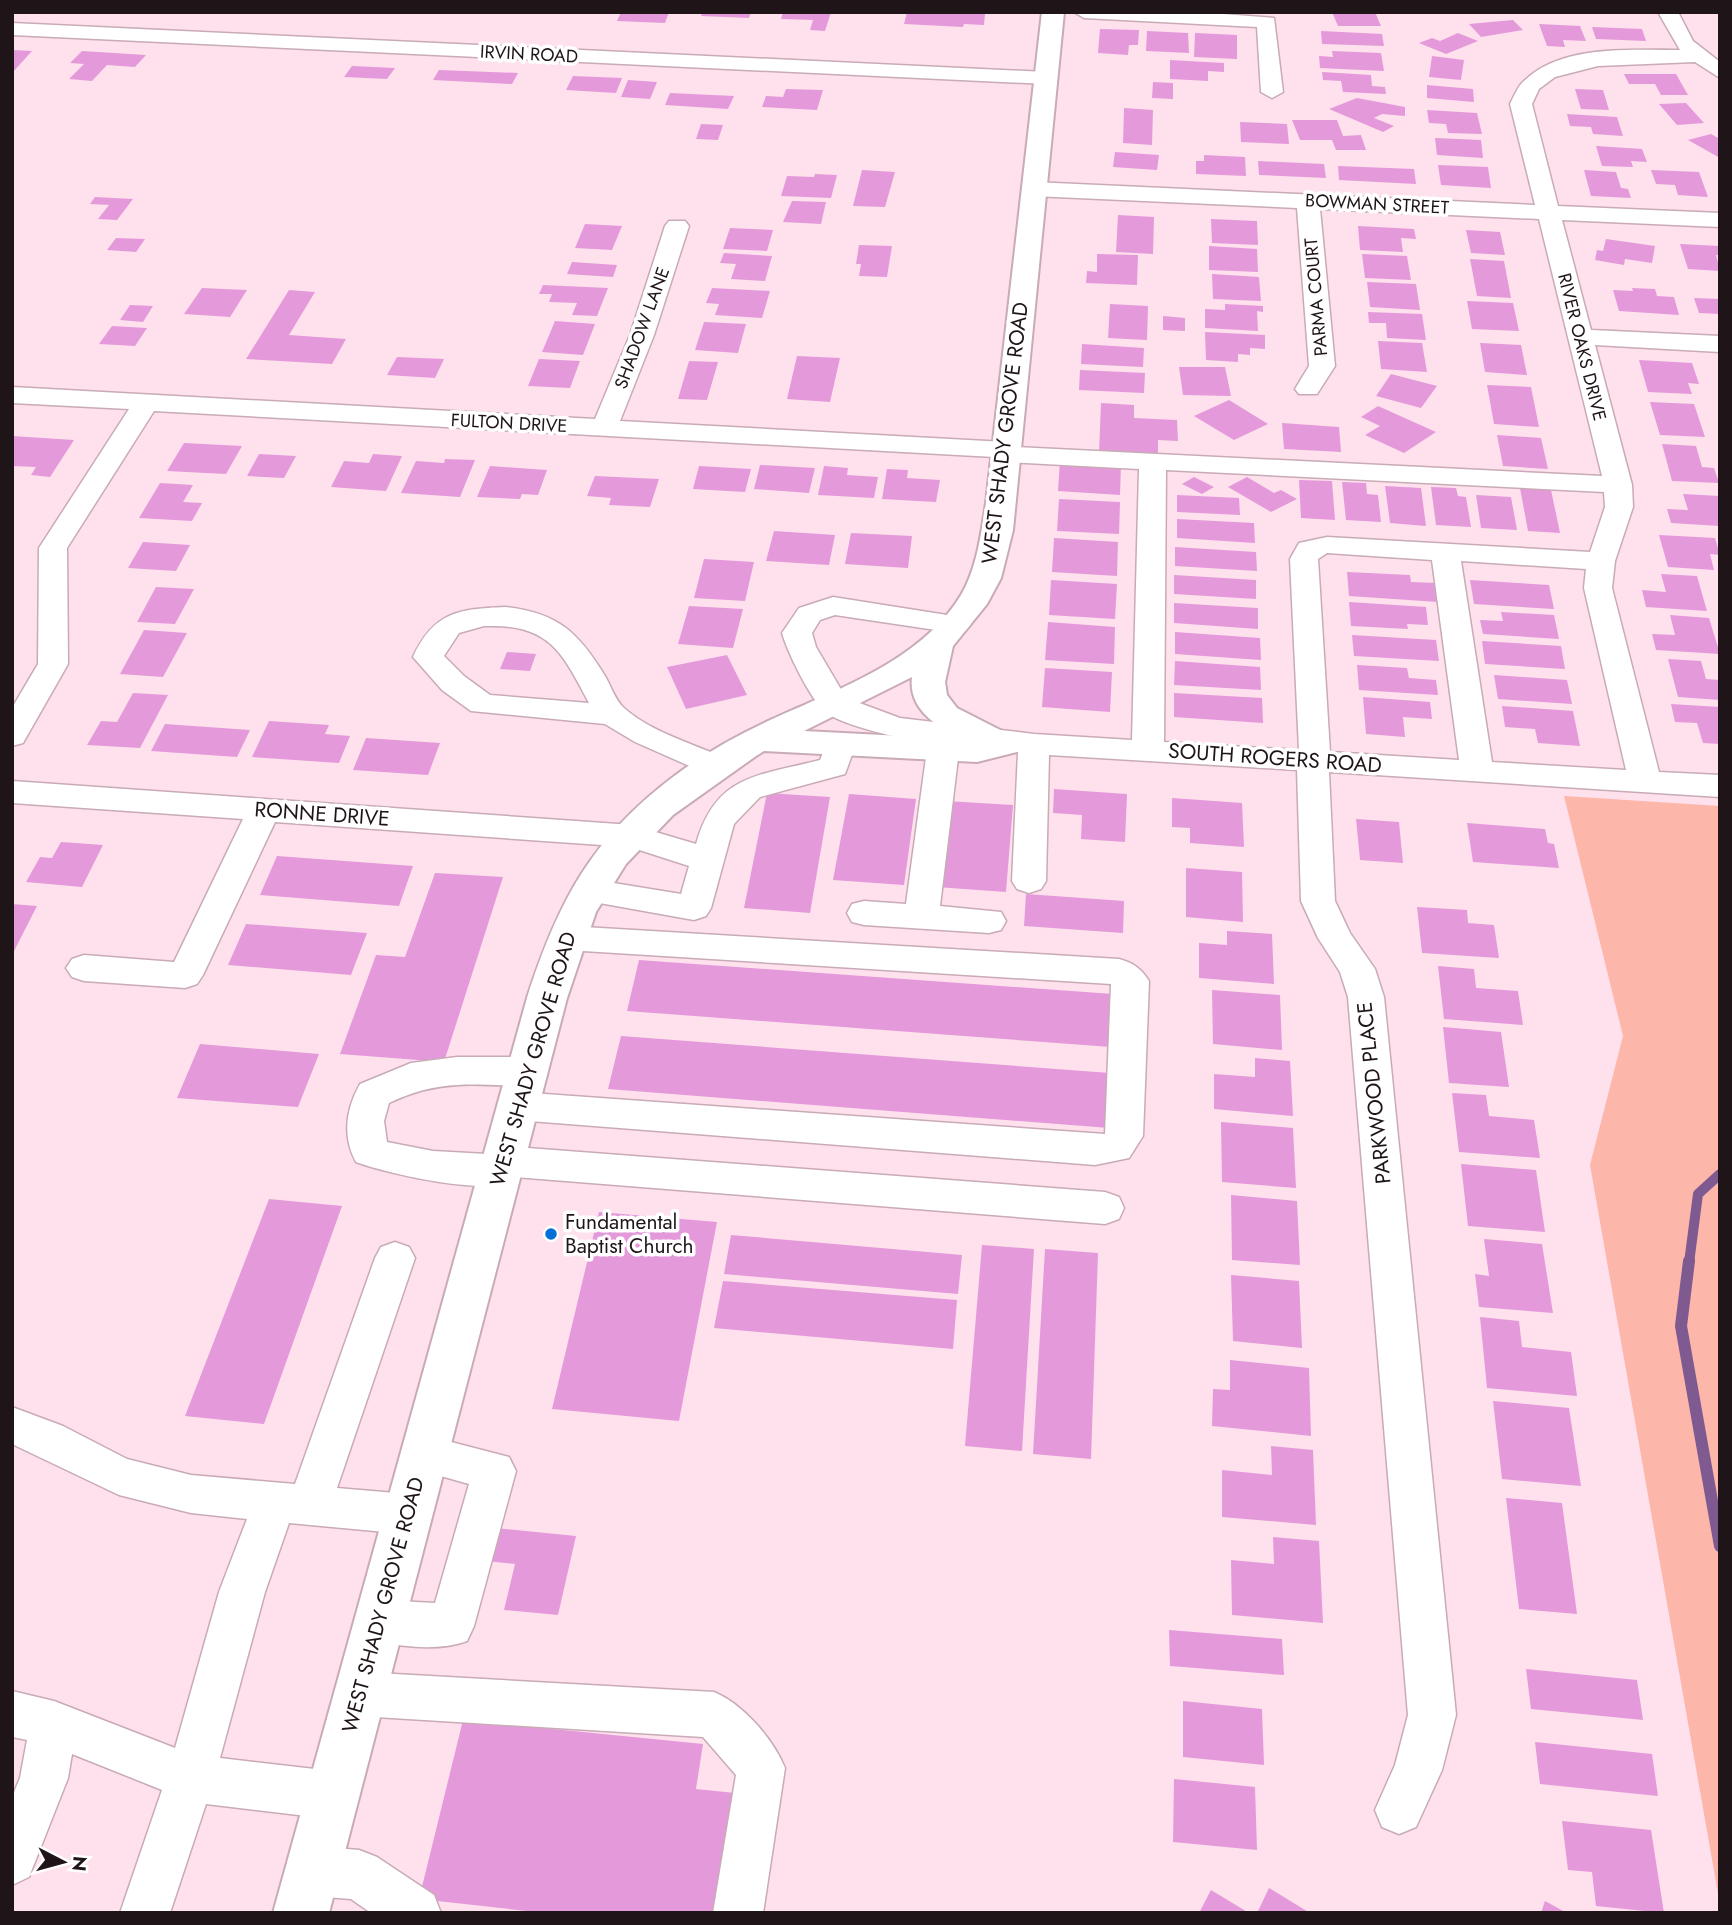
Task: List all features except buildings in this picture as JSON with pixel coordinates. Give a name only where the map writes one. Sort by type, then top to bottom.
[{"type":"main road","name":"WEST SHADY GROVE ROAD","points":[[307,1892],[522,1088],[568,938],[589,891],[600,873],[668,799],[760,740],[837,724],[882,682],[947,633],[987,577],[1005,452],[1053,12]]},
{"type":"main road","points":[[947,633],[927,670],[932,704],[946,718],[1013,742]]},
{"type":"main road","points":[[837,724],[943,750],[977,751],[1013,742]]},
{"type":"street","points":[[1084,12],[1267,22],[1272,92]]},
{"type":"street","points":[[1668,12],[1678,35],[1720,72]]},
{"type":"street","name":"IRVIN ROAD","points":[[12,29],[1046,78]]},
{"type":"street","name":"RIVER OAKS DRIVE","points":[[1645,781],[1598,588],[1601,561],[1619,507],[1618,485],[1521,104],[1524,90],[1534,80],[1572,64],[1603,59],[1699,56]]},
{"type":"street","name":"BOWMAN STREET","points":[[1033,189],[1720,220]]},
{"type":"street","name":"PARMA COURT","points":[[1308,201],[1322,366],[1308,389]]},
{"type":"street","name":"SHADOW LANE","points":[[604,429],[642,335],[677,226]]},
{"type":"street","points":[[1579,337],[1720,344]]},
{"type":"street","name":"FULTON DRIVE","points":[[12,395],[1618,485]]},
{"type":"street","points":[[12,736],[52,664],[53,548],[145,404]]},
{"type":"street","points":[[1149,751],[1153,461]]},
{"type":"street","name":"PARKWOOD PLACE","points":[[1399,1810],[1418,1770],[1432,1715],[1366,997],[1357,969],[1335,938],[1318,901],[1313,761],[1315,742],[1304,566],[1306,553],[1318,546],[1328,545],[1601,561]]},
{"type":"street","points":[[1446,551],[1477,771]]},
{"type":"street","points":[[589,891],[694,908],[719,820],[732,806],[749,789],[834,767],[837,724],[797,633],[809,614],[833,606],[848,606],[947,633]]},
{"type":"street","points":[[613,715],[578,655],[541,621],[508,615],[463,619],[438,632],[428,657],[453,682],[482,704],[613,715],[670,746],[732,806]]},
{"type":"street","name":"SOUTH ROGERS ROAD","points":[[837,724],[894,727],[1013,742],[1720,786]]},
{"type":"street","points":[[1013,742],[1028,881]]},
{"type":"street","points":[[921,918],[943,750]]},
{"type":"street","name":"RONNE DRIVE","points":[[12,792],[632,836],[708,860]]},
{"type":"street","points":[[84,968],[185,975],[264,810]]},
{"type":"street","points":[[863,913],[989,921]]},
{"type":"street","points":[[568,938],[1119,972],[1131,981],[1124,1136],[1116,1148],[1095,1150],[522,1088],[457,1070],[411,1077],[373,1094],[365,1121],[369,1151],[391,1160],[439,1167],[501,1165],[1105,1208]]},
{"type":"street","points":[[145,1913],[190,1778],[242,1592],[292,1504],[394,1258]]},
{"type":"street","points":[[12,1425],[48,1439],[119,1476],[191,1494],[407,1514]]},
{"type":"street","points":[[379,1621],[451,1626],[494,1471],[424,1454]]},
{"type":"street","points":[[359,1694],[714,1715],[761,1768],[738,1913]]},
{"type":"street","points":[[33,1719],[190,1778],[332,1796]]},
{"type":"street","points":[[12,1860],[44,1777],[33,1719]]},
{"type":"street","points":[[307,1892],[359,1875],[416,1913]]},
{"type":"shaded area","points":[[1564,796],[1720,806],[1720,1905],[1590,1165],[1623,1036]]},
{"type":"waterway","points":[[1689,1263],[1698,1194],[1720,1174]]},
{"type":"waterway","points":[[1689,1261],[1681,1326],[1720,1546]]},
{"type":"place","name":"Fundamental Baptist Church","points":[[551,1234]]}]
